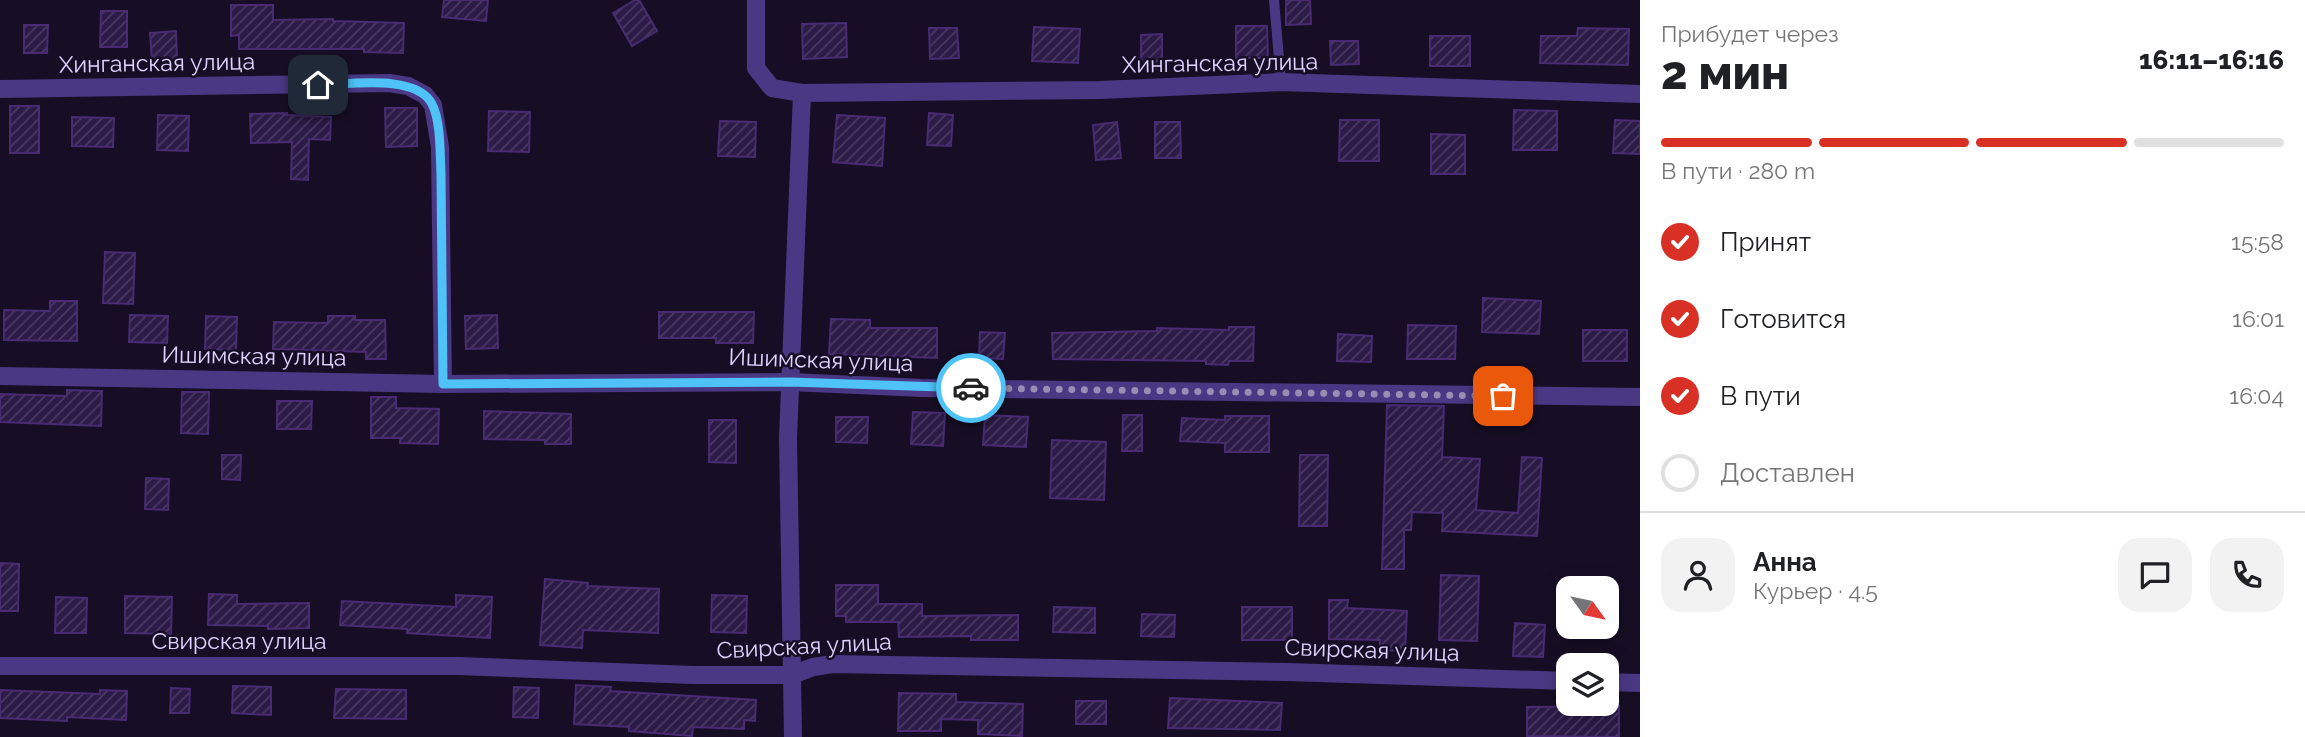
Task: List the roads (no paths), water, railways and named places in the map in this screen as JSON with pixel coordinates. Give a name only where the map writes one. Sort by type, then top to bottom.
[{"type":"street","name":"Хинганская улица","points":[[756,0],[756,68],[762,79],[772,88],[802,93],[1100,90],[1281,82],[1640,93]]},
{"type":"street","name":"Хинганская улица","points":[[0,89],[389,83],[408,86],[425,95],[433,105],[440,147],[443,384]]},
{"type":"street","points":[[793,737],[788,438],[802,93]]},
{"type":"street","name":"Ишимская улица","points":[[0,376],[443,384],[790,382],[922,388],[1640,397]]},
{"type":"street","name":"Свирская улица","points":[[0,666],[460,666],[692,675],[792,675],[813,667],[833,664],[1286,672],[1556,681]]},
{"type":"street","points":[[1619,682],[1640,683]]},
{"type":"lane","points":[[1274,0],[1281,82]]}]
